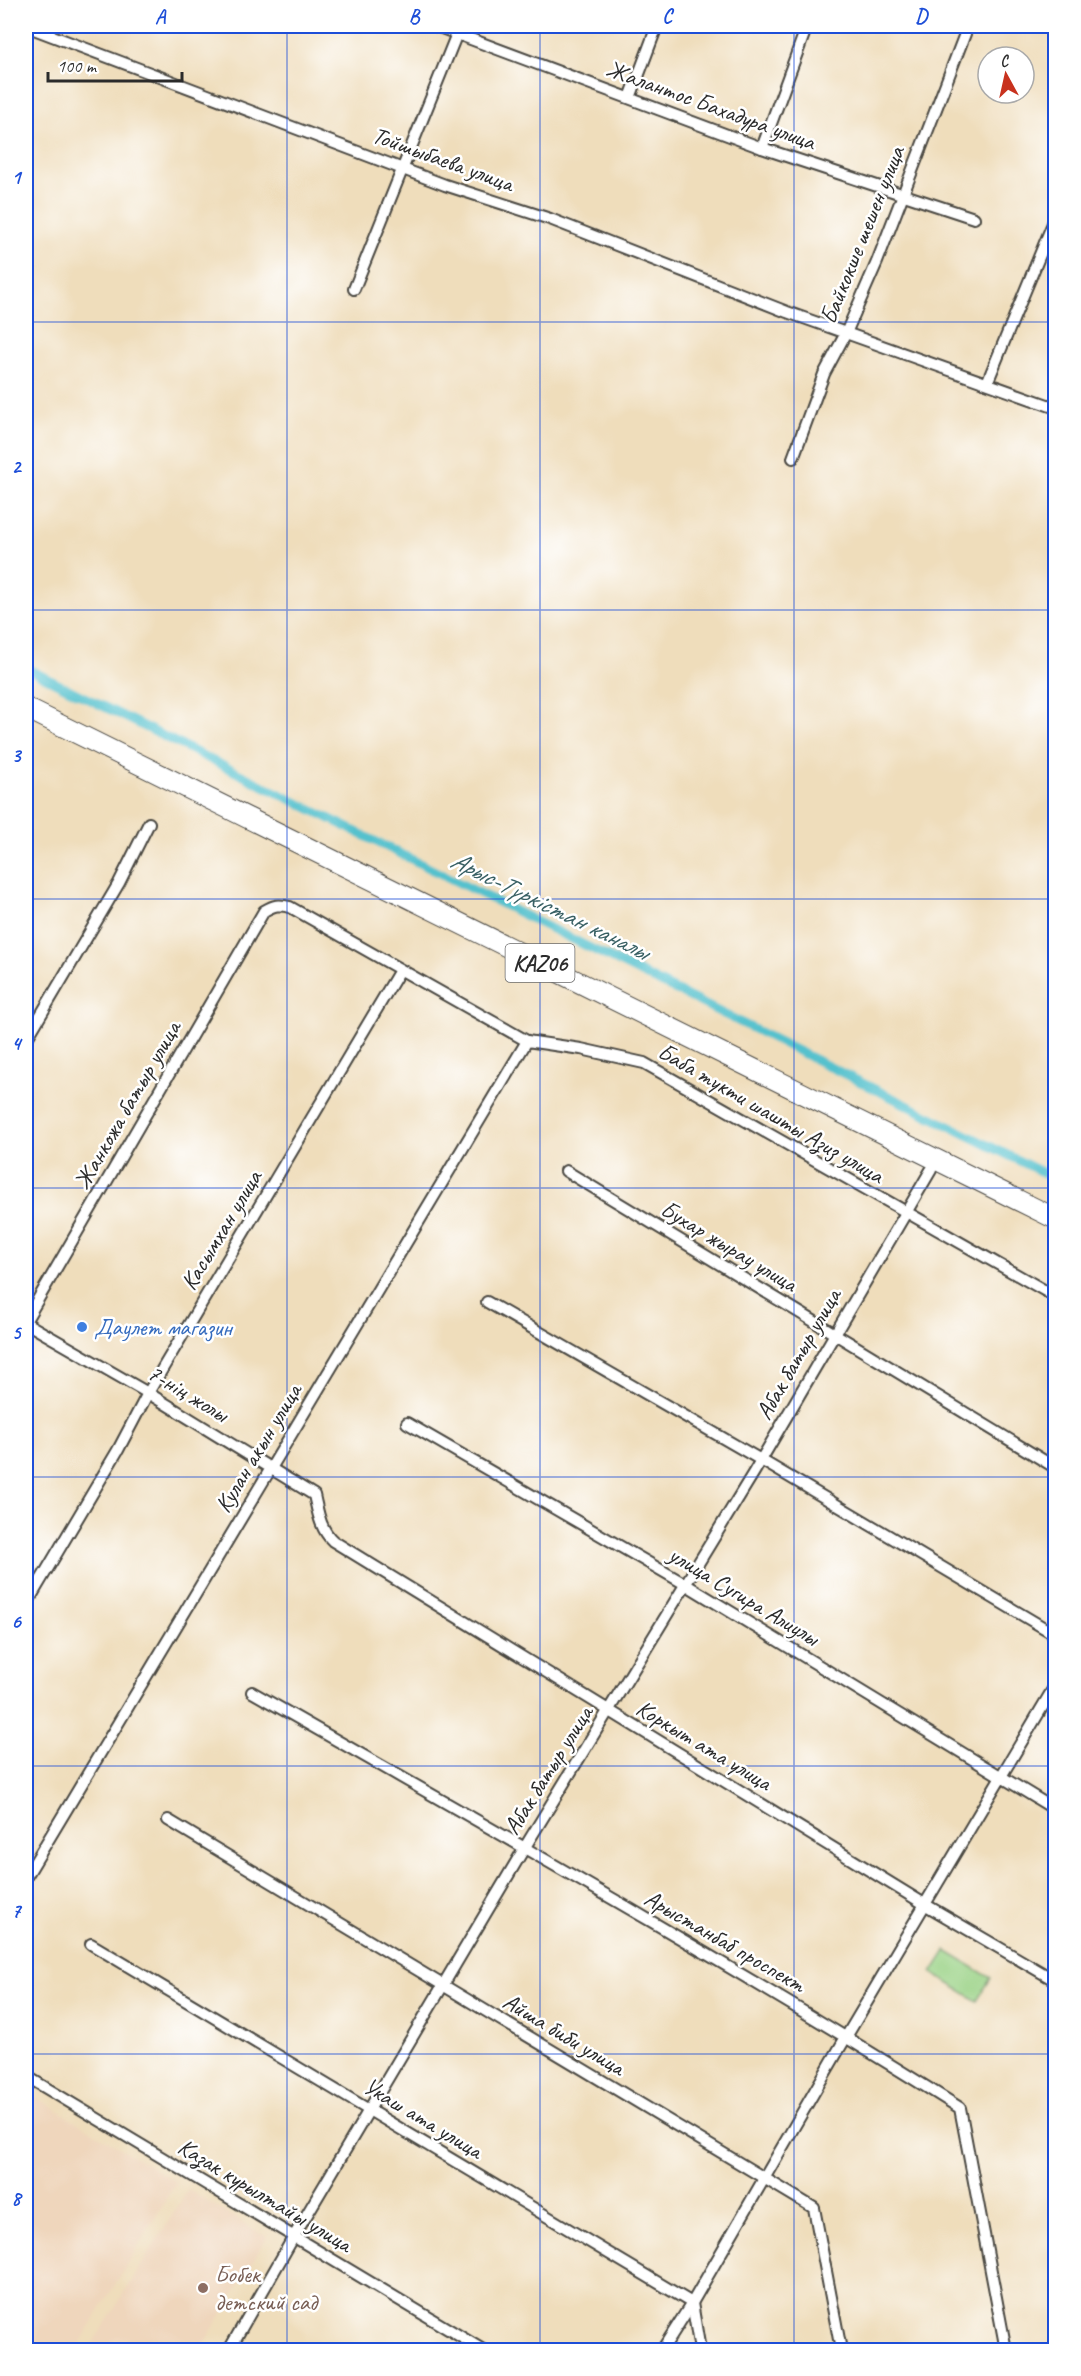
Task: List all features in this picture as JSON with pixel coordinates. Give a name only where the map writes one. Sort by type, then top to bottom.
[{"type":"highway","name":"KАZ06","points":[[26,708],[1056,1219]]},
{"type":"highway","name":"KАZ06","points":[[26,721],[1056,1232]]},
{"type":"street","name":"Тойшыбаева улица","points":[[26,26],[445,185],[550,219],[846,333],[1056,408]]},
{"type":"street","name":"Жалантос Бахадура улица","points":[[436,26],[459,30],[762,148],[974,218]]},
{"type":"street","points":[[630,98],[657,26]]},
{"type":"street","points":[[762,148],[807,26]]},
{"type":"street","name":"Байкокше шешен улица","points":[[793,458],[824,374],[846,333],[880,253],[968,26]]},
{"type":"street","points":[[354,289],[459,30]]},
{"type":"street","points":[[987,383],[1056,216]]},
{"type":"street","points":[[26,1040],[119,883],[149,823]]},
{"type":"street","name":"Баба тукти шашты Азиз улица","points":[[264,911],[275,905],[290,907],[527,1041],[581,1048],[644,1063],[1056,1297]]},
{"type":"street","name":"Жанкожа батыр улица","points":[[26,1321],[264,911]]},
{"type":"street","name":"Касымхан улица","points":[[26,1605],[118,1450],[148,1393],[400,970]]},
{"type":"street","name":"Кулан акын улица","points":[[26,1877],[527,1041]]},
{"type":"street","name":"Абак батыр улица","points":[[229,2350],[369,2110],[761,1460],[931,1170]]},
{"type":"street","name":"Бухар жырау улица","points":[[566,1171],[1056,1468]]},
{"type":"street","points":[[487,1302],[761,1460],[1056,1635]]},
{"type":"street","name":"7-нің жолы","points":[[26,1321],[314,1495],[319,1518],[326,1535],[333,1541]]},
{"type":"street","name":"улица Сугира Алиулы","points":[[407,1423],[685,1584],[1056,1810]]},
{"type":"street","name":"Коркыт ата улица","points":[[333,1541],[926,1905],[1056,1981]]},
{"type":"street","points":[[662,2350],[766,2178],[846,2037],[1056,1684]]},
{"type":"street","name":"Арыстанбаб проспект","points":[[252,1692],[525,1848],[846,2037],[960,2108],[1006,2350]]},
{"type":"street","name":"Айша биби улица","points":[[168,1820],[814,2208],[841,2350]]},
{"type":"street","name":"Укаш ата улица","points":[[90,1944],[692,2303]]},
{"type":"street","name":"Казак курылтайы улица","points":[[26,2076],[483,2350]]},
{"type":"street","points":[[692,2303],[700,2350]]},
{"type":"shaded area","points":[[26,2091],[176,2182],[76,2350],[26,2350]]},
{"type":"shaded area","points":[[188,2190],[267,2237],[200,2350],[96,2350],[91,2347]]},
{"type":"green space","points":[[946,1951],[991,1978],[977,2001],[932,1973]]},
{"type":"waterway","name":"Арыс-Түркістан каналы","points":[[26,668],[1056,1179]]},
{"type":"place","name":"Даулет магазин","points":[[82,1327]]},
{"type":"place","name":"Бобек детский сад","points":[[203,2288]]}]
